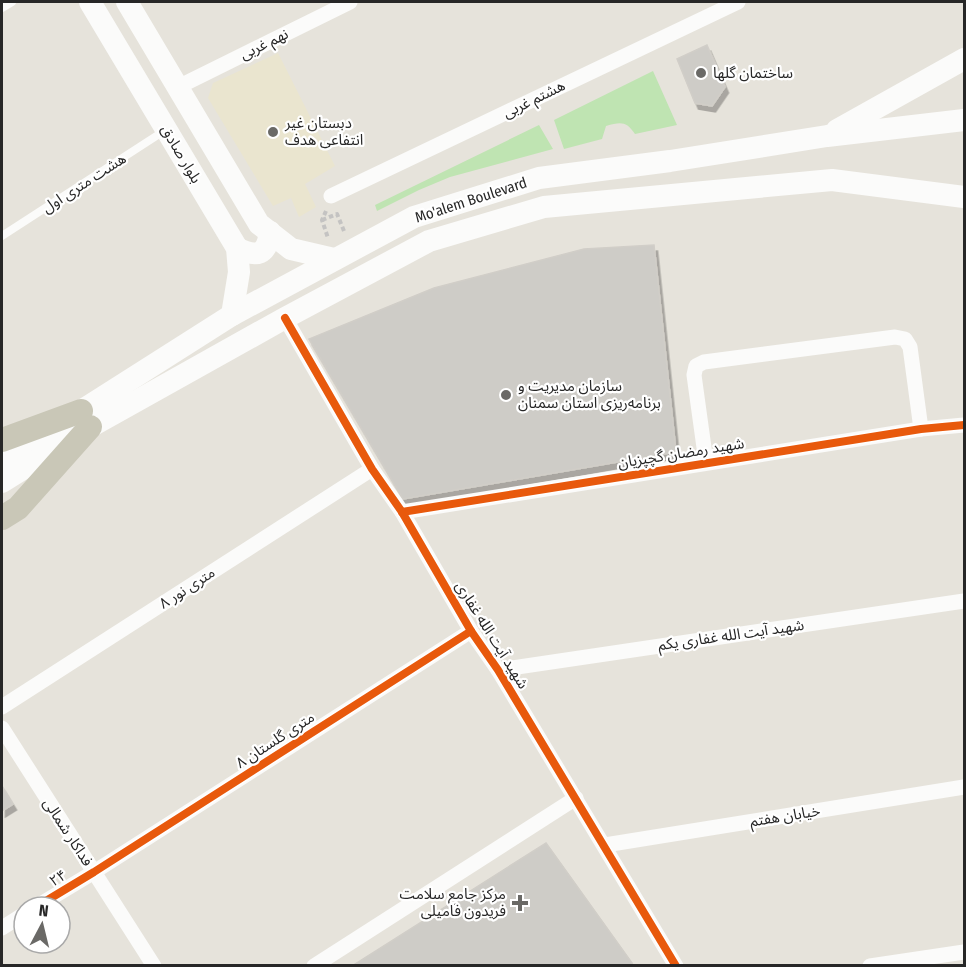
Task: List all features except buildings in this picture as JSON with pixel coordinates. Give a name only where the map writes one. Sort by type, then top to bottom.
[{"type":"main road","name":"بلوار صادق","points":[[90,2],[237,248],[239,272],[232,315]]},
{"type":"main road","name":"بلوار صادق","points":[[127,2],[259,224],[291,249],[334,259]]},
{"type":"main road","points":[[827,136],[964,60]]},
{"type":"main road","points":[[955,122],[964,133]]},
{"type":"main road","name":"Mo'alem Boulevard","points":[[2,482],[85,419],[232,315],[414,217],[539,178],[670,161],[827,136],[955,122]]},
{"type":"main road","name":"Mo'alem Boulevard","points":[[2,458],[85,419],[285,318],[429,242],[544,207],[832,180],[964,196]]},
{"type":"main road","points":[[237,248],[248,253],[263,252],[268,246],[270,232]]},
{"type":"main road","points":[[2,440],[85,419]]},
{"type":"main road","points":[[2,518],[18,508],[85,419]]},
{"type":"street","name":"نهم غربی","points":[[178,87],[350,2]]},
{"type":"street","name":"هشتم غربی","points":[[331,196],[735,2]]},
{"type":"street","name":"شهید آیت الله غفاری","points":[[285,318],[372,469],[402,512],[471,631],[498,670],[676,966]]},
{"type":"street","points":[[706,462],[694,375],[696,366],[704,362],[895,337],[904,339],[910,347],[921,429]]},
{"type":"street","name":"شهید رمضان گچپزیان","points":[[402,512],[706,462],[921,429],[964,425]]},
{"type":"street","name":"۸ متری نور","points":[[2,707],[372,469]]},
{"type":"street","name":"شهید آیت الله غفاری یکم","points":[[498,670],[964,601]]},
{"type":"street","name":"۸ متری گلستان","points":[[94,872],[471,631]]},
{"type":"street","name":"فداکار شمالی","points":[[2,728],[154,966]]},
{"type":"street","name":"خیابان هفتم","points":[[605,845],[964,787]]},
{"type":"street","points":[[314,966],[576,798]]},
{"type":"street","name":"۲۴","points":[[56,895],[94,872]]},
{"type":"street","points":[[870,966],[964,952]]},
{"type":"lane","points":[[2,8],[12,2]]},
{"type":"lane","name":"هشت متری اول","points":[[2,236],[167,130]]},
{"type":"path","points":[[322,220],[337,214]]},
{"type":"shaded area","name":"دبستان غیر انتفاعی هدف","points":[[278,53],[335,166],[305,184],[316,207],[299,217],[291,198],[273,206],[208,98],[213,83]]},
{"type":"green space","points":[[653,71],[677,125],[635,134],[629,127],[619,123],[606,126],[602,139],[564,149],[554,120]]},
{"type":"green space","points":[[539,125],[553,149],[450,177],[377,211],[375,205]]},
{"type":"cycle path","points":[[285,318],[372,469],[402,512],[471,631],[498,670],[676,966]]},
{"type":"cycle path","points":[[402,512],[921,429],[964,425]]},
{"type":"cycle path","points":[[56,895],[471,631]]},
{"type":"place","name":"ساختمان گلها","points":[[701,73]]},
{"type":"place","name":"دبستان غیر انتفاعی هدف","points":[[273,132]]},
{"type":"place","name":"سازمان مدیریت و برنامه‌ریزی استان سمنان","points":[[506,395]]},
{"type":"place","name":"مرکز جامع سلامت فریدون فامیلی","points":[[520,903]]}]
